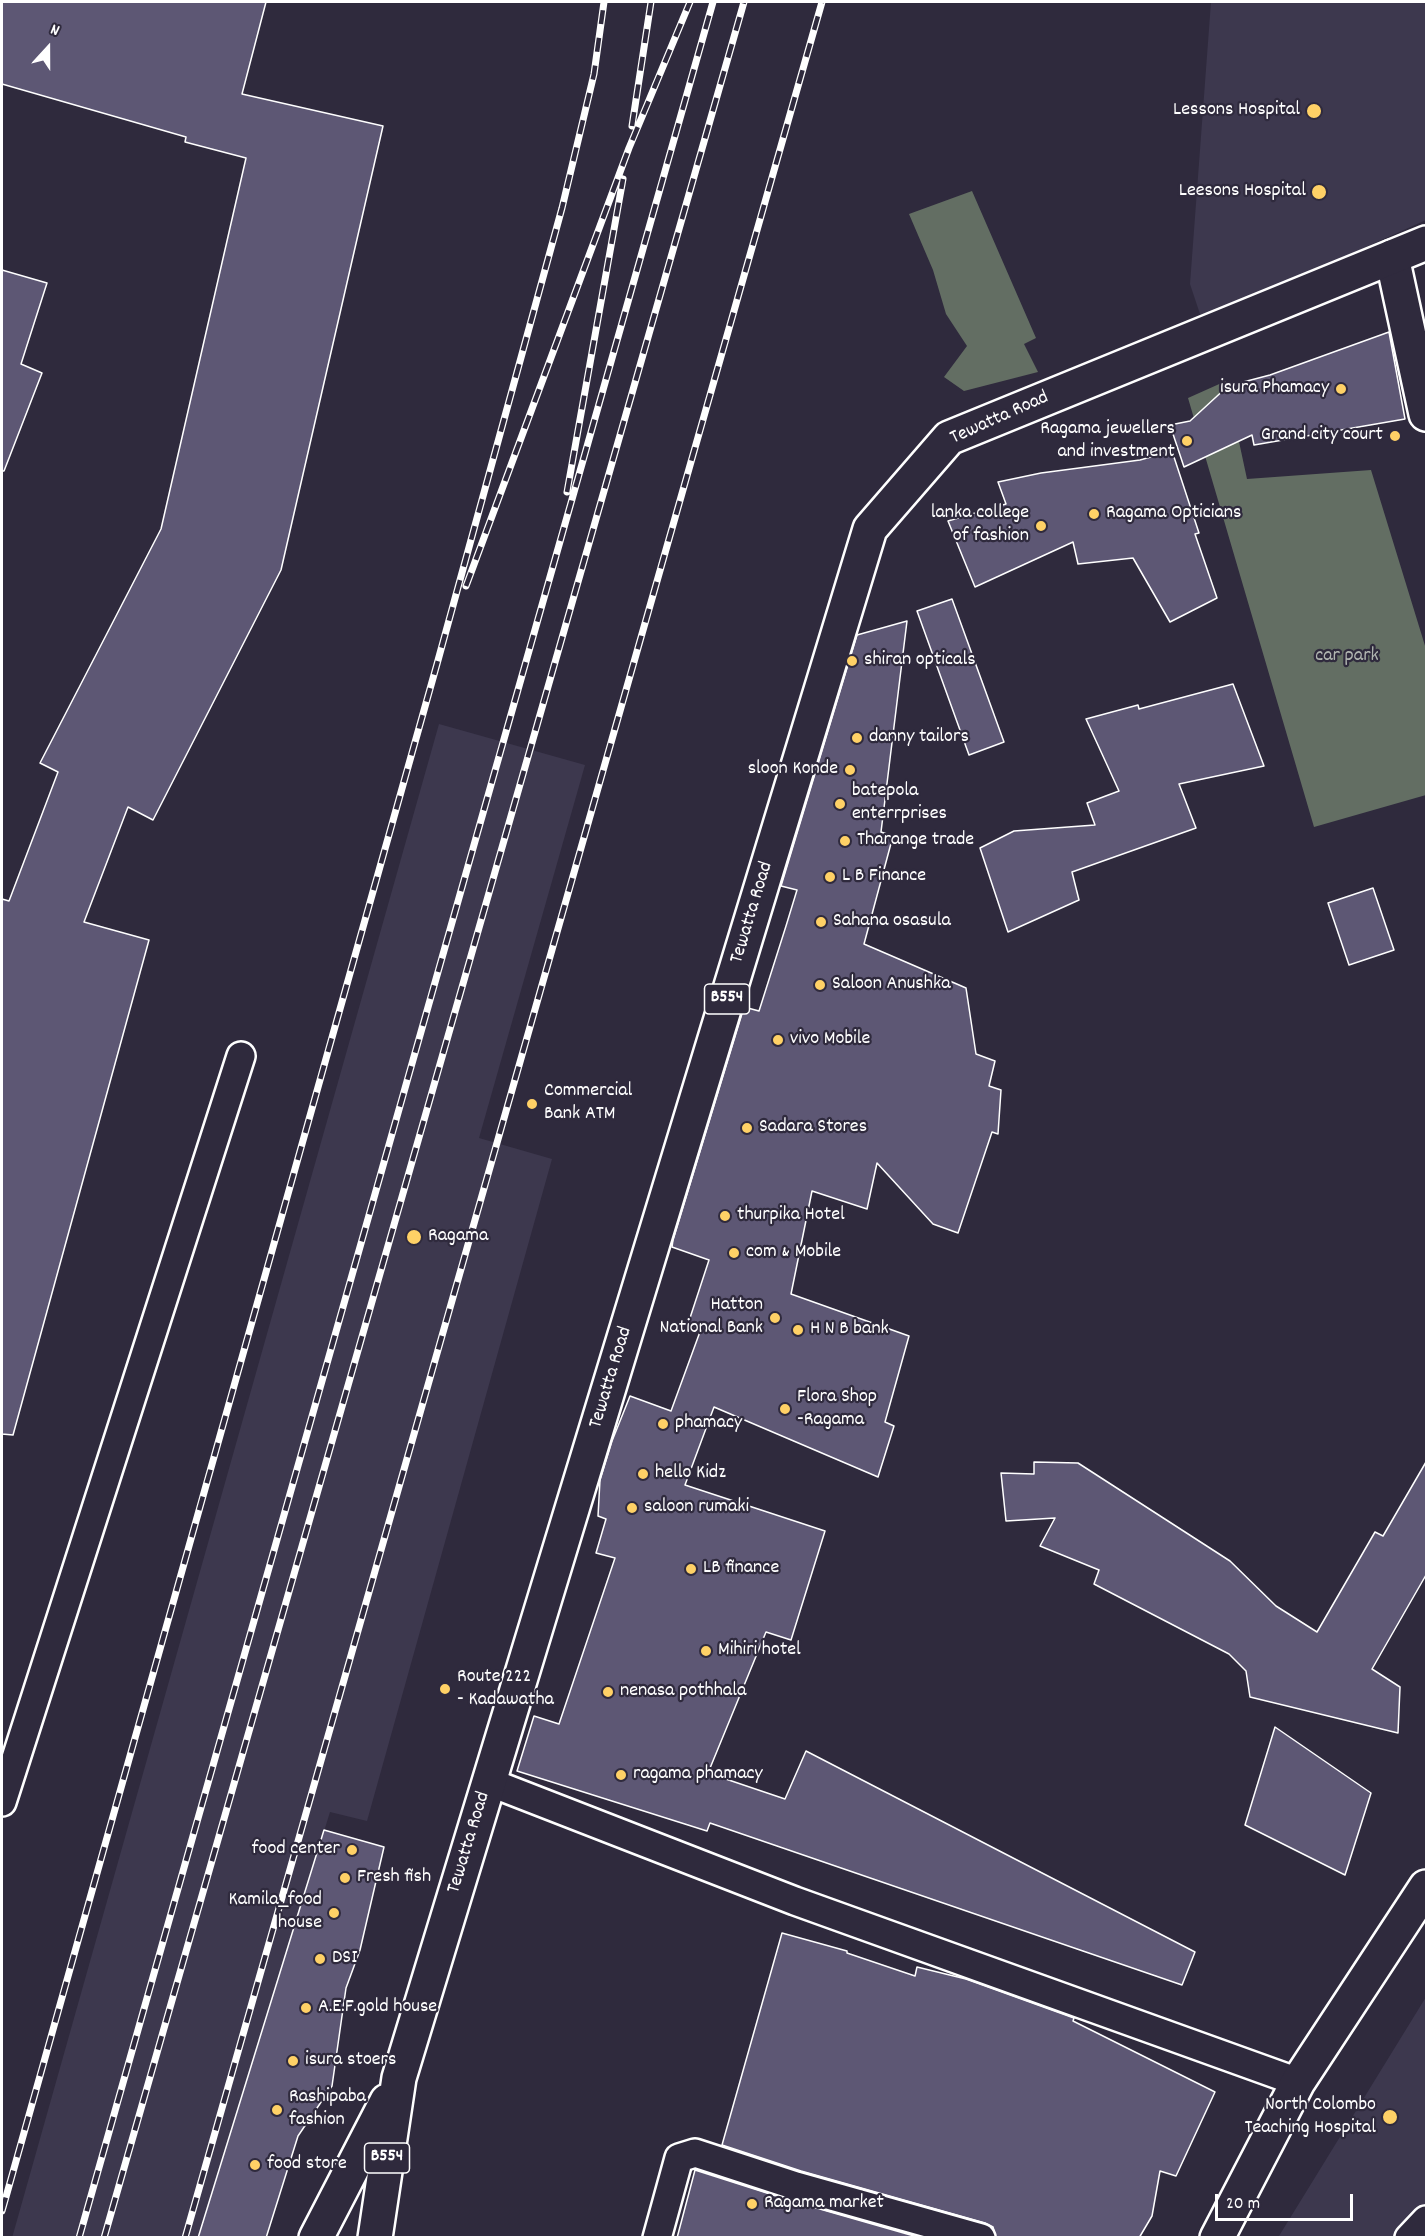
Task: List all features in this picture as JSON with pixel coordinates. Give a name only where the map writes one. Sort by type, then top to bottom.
[{"type":"main road","name":"Tewatta Road","points":[[375,2238],[399,2078],[870,529],[949,438],[1426,243]]},
{"type":"main road","points":[[1392,257],[1426,414]]},
{"type":"main road","points":[[1217,2238],[1298,2082],[1426,1887]]},
{"type":"main road","name":"Tewatta Road","points":[[316,2238],[399,2078]]},
{"type":"lane","points":[[2,1802],[241,1056]]},
{"type":"lane","points":[[489,1782],[795,1901],[1298,2082]]},
{"type":"lane","points":[[657,2238],[679,2158],[695,2153],[796,2186],[981,2238]]},
{"type":"lane","points":[[1409,2238],[1426,2220]]},
{"type":"shaded area","name":"Lessons Hospital","points":[[1211,2],[1426,2],[1426,220],[1221,312],[1200,314],[1190,284]]},
{"type":"shaded area","name":"Ragama","points":[[439,724],[585,765],[479,1138],[552,1159],[367,1821],[330,1812],[198,2237],[12,2238]]},
{"type":"shaded area","name":"North Colombo Teaching Hospital","points":[[1426,1997],[1426,2237],[1279,2238],[1279,2236]]},
{"type":"green space","points":[[972,191],[1036,338],[1024,344],[1038,372],[964,391],[944,377],[967,346],[946,314],[933,270],[909,214]]},
{"type":"green space","name":"car park","points":[[1226,381],[1247,479],[1371,470],[1426,649],[1426,795],[1314,827],[1188,398]]},
{"type":"building","points":[[2,2],[266,2],[242,94],[383,126],[281,570],[153,820],[128,807],[84,922],[149,940],[13,1435],[2,1434],[2,899],[9,901],[58,772],[40,763],[161,529],[246,158],[185,142],[186,137],[2,84]]},
{"type":"building","points":[[2,270],[47,283],[21,364],[42,373],[4,471],[2,471]]},
{"type":"building","points":[[1389,332],[1405,419],[1254,445],[1252,435],[1184,467],[1170,425],[1190,421],[1228,386],[1270,375]]},
{"type":"building","points":[[1172,451],[1199,533],[1195,534],[1217,598],[1170,622],[1133,558],[1078,564],[1073,542],[975,587],[948,521],[1006,504],[998,482],[1041,473],[1140,460]]},
{"type":"building","points":[[952,599],[1004,742],[969,755],[917,611]]},
{"type":"building","points":[[907,621],[881,832],[893,836],[864,944],[966,988],[976,1054],[995,1061],[989,1086],[1001,1090],[998,1134],[992,1132],[958,1233],[933,1224],[877,1163],[867,1209],[812,1191],[791,1294],[909,1336],[885,1422],[894,1426],[878,1477],[714,1407],[685,1485],[825,1531],[791,1640],[766,1632],[708,1773],[785,1799],[806,1751],[1195,1952],[1182,1985],[710,1823],[707,1831],[517,1771],[534,1716],[559,1724],[615,1558],[596,1553],[606,1519],[598,1516],[600,1480],[612,1441],[630,1396],[671,1411],[701,1329],[688,1324],[709,1260],[672,1247],[673,1240],[744,1007],[759,1011],[797,890],[781,886],[857,635]]},
{"type":"building","points":[[1233,684],[1264,766],[1179,784],[1196,828],[1072,872],[1079,900],[1008,932],[980,848],[1014,831],[1095,825],[1087,803],[1119,791],[1086,719],[1138,705],[1139,709]]},
{"type":"building","points":[[1373,888],[1394,950],[1349,965],[1328,903]]},
{"type":"building","points":[[1034,1462],[1078,1463],[1230,1561],[1276,1606],[1317,1632],[1375,1532],[1383,1536],[1426,1462],[1426,1575],[1372,1669],[1400,1687],[1398,1733],[1250,1697],[1246,1671],[1229,1654],[1094,1584],[1099,1570],[1040,1546],[1055,1518],[1006,1521],[1001,1473],[1034,1474]]},
{"type":"building","points":[[1275,1727],[1371,1793],[1345,1875],[1245,1825]]},
{"type":"building","points":[[324,1830],[384,1847],[360,1950],[346,1988],[332,2086],[298,2136],[266,2238],[198,2238]]},
{"type":"building","points":[[782,1933],[847,1951],[847,1953],[915,1976],[917,1967],[966,1979],[1074,2018],[1073,2021],[1215,2092],[1176,2176],[1160,2171],[1152,2216],[1139,2238],[996,2238],[993,2227],[985,2223],[801,2171],[722,2145]]},
{"type":"building","name":"Ragama market","points":[[695,2170],[792,2201],[921,2238],[677,2238]]},
{"type":"railway","points":[[2,2211],[437,664],[562,208],[594,74],[604,2]]},
{"type":"railway","points":[[632,126],[651,2]]},
{"type":"railway","points":[[466,586],[629,148],[690,2]]},
{"type":"railway","points":[[79,2238],[713,2]]},
{"type":"railway","points":[[104,2238],[744,2]]},
{"type":"railway","points":[[185,2238],[822,2]]},
{"type":"railway","points":[[567,492],[623,179]]},
{"type":"place","name":"Lessons Hospital","points":[[1314,111]]},
{"type":"place","name":"Leesons Hospital","points":[[1319,192]]},
{"type":"place","name":"isura Phamacy","points":[[1341,389]]},
{"type":"place","name":"Grand city court","points":[[1395,436]]},
{"type":"place","name":"Ragama jewellers and investment","points":[[1187,441]]},
{"type":"place","name":"Ragama Opticians","points":[[1094,514]]},
{"type":"place","name":"lanka college of fashion","points":[[1041,526]]},
{"type":"place","name":"shiran opticals","points":[[852,661]]},
{"type":"place","name":"danny tailors","points":[[857,738]]},
{"type":"place","name":"sloon Konde","points":[[850,770]]},
{"type":"place","name":"batepola enterrprises","points":[[840,804]]},
{"type":"place","name":"Tharange trade","points":[[845,841]]},
{"type":"place","name":"L B Finance","points":[[830,877]]},
{"type":"place","name":"Sahana osasula","points":[[821,922]]},
{"type":"place","name":"Saloon Anushka","points":[[820,985]]},
{"type":"place","name":"vivo Mobile","points":[[778,1040]]},
{"type":"place","name":"Commercial Bank ATM","points":[[532,1104]]},
{"type":"place","name":"Sadara Stores","points":[[747,1128]]},
{"type":"place","name":"thurpika Hotel","points":[[725,1216]]},
{"type":"place","name":"Ragama","points":[[414,1237]]},
{"type":"place","name":"com & Mobile","points":[[734,1253]]},
{"type":"place","name":"Hatton National Bank","points":[[775,1318]]},
{"type":"place","name":"H N B bank","points":[[798,1330]]},
{"type":"place","name":"Flora Shop -Ragama","points":[[785,1409]]},
{"type":"place","name":"phamacy","points":[[663,1424]]},
{"type":"place","name":"hello Kidz","points":[[643,1474]]},
{"type":"place","name":"saloon rumaki","points":[[632,1508]]},
{"type":"place","name":"LB finance","points":[[691,1569]]},
{"type":"place","name":"Mihiri hotel","points":[[706,1651]]},
{"type":"place","name":"Route 222 - Kadawatha","points":[[445,1689]]},
{"type":"place","name":"nenasa pothhala","points":[[608,1692]]},
{"type":"place","name":"ragama phamacy","points":[[621,1775]]},
{"type":"place","name":"food center","points":[[352,1850]]},
{"type":"place","name":"Fresh fish","points":[[345,1878]]},
{"type":"place","name":"Kamila_food house","points":[[334,1913]]},
{"type":"place","name":"DSI","points":[[320,1959]]},
{"type":"place","name":"A.E.F.gold house","points":[[306,2008]]},
{"type":"place","name":"isura stoers","points":[[293,2061]]},
{"type":"place","name":"Rashipaba fashion","points":[[277,2110]]},
{"type":"place","name":"North Colombo Teaching Hospital","points":[[1390,2117]]},
{"type":"place","name":"food store","points":[[255,2165]]},
{"type":"place","name":"Ragama market","points":[[752,2204]]}]
